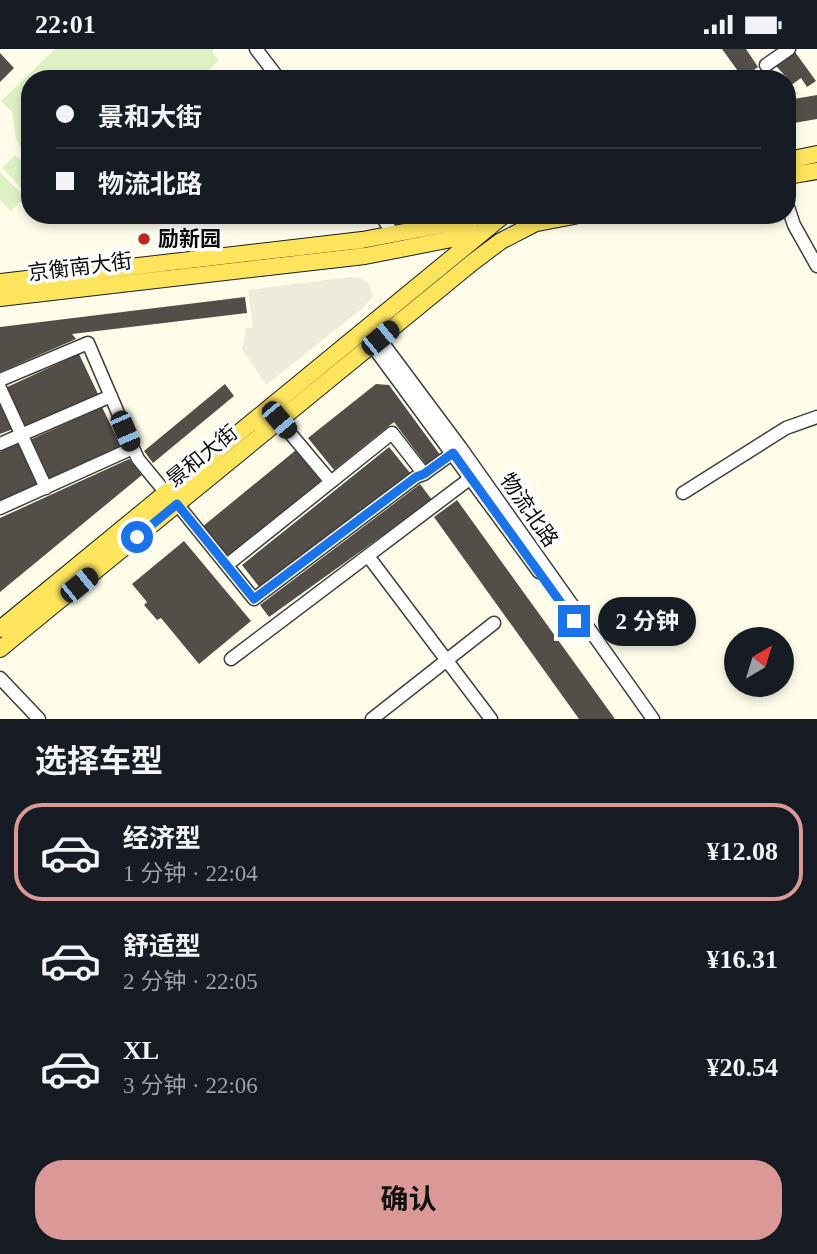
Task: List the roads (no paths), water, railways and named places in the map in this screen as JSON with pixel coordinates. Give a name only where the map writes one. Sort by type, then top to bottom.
[{"type":"main road","points":[[796,158],[817,154]]},
{"type":"main road","points":[[796,175],[817,171]]},
{"type":"main road","name":"京衡南大街","points":[[0,282],[362,240],[446,224]]},
{"type":"main road","name":"景和大街","points":[[0,629],[279,420],[494,224]]},
{"type":"main road","name":"京衡南大街","points":[[0,298],[365,255],[534,224]]},
{"type":"main road","name":"景和大街","points":[[0,649],[171,499],[371,336],[501,241],[534,224]]},
{"type":"street","points":[[256,49],[272,70]]},
{"type":"street","points":[[766,65],[789,49]]},
{"type":"street","points":[[387,224],[393,234]]},
{"type":"street","points":[[794,224],[817,266]]},
{"type":"street","name":"物流北路","points":[[371,336],[644,719]]},
{"type":"street","name":"物流北路","points":[[371,336],[473,464],[653,719]]},
{"type":"street","points":[[0,380],[88,343],[138,459],[254,599],[416,477],[453,453]]},
{"type":"street","points":[[0,389],[46,488]]},
{"type":"street","points":[[0,444],[111,396]]},
{"type":"street","points":[[683,492],[786,428],[817,417]]},
{"type":"street","points":[[279,420],[331,482]]},
{"type":"street","points":[[227,565],[392,433],[424,474]]},
{"type":"street","points":[[0,508],[133,448]]},
{"type":"street","points":[[231,659],[468,480]]},
{"type":"street","points":[[368,555],[492,719]]},
{"type":"street","points":[[372,719],[494,623]]},
{"type":"street","points":[[0,678],[40,719]]},
{"type":"place","name":"励新园","points":[[144,239]]}]
